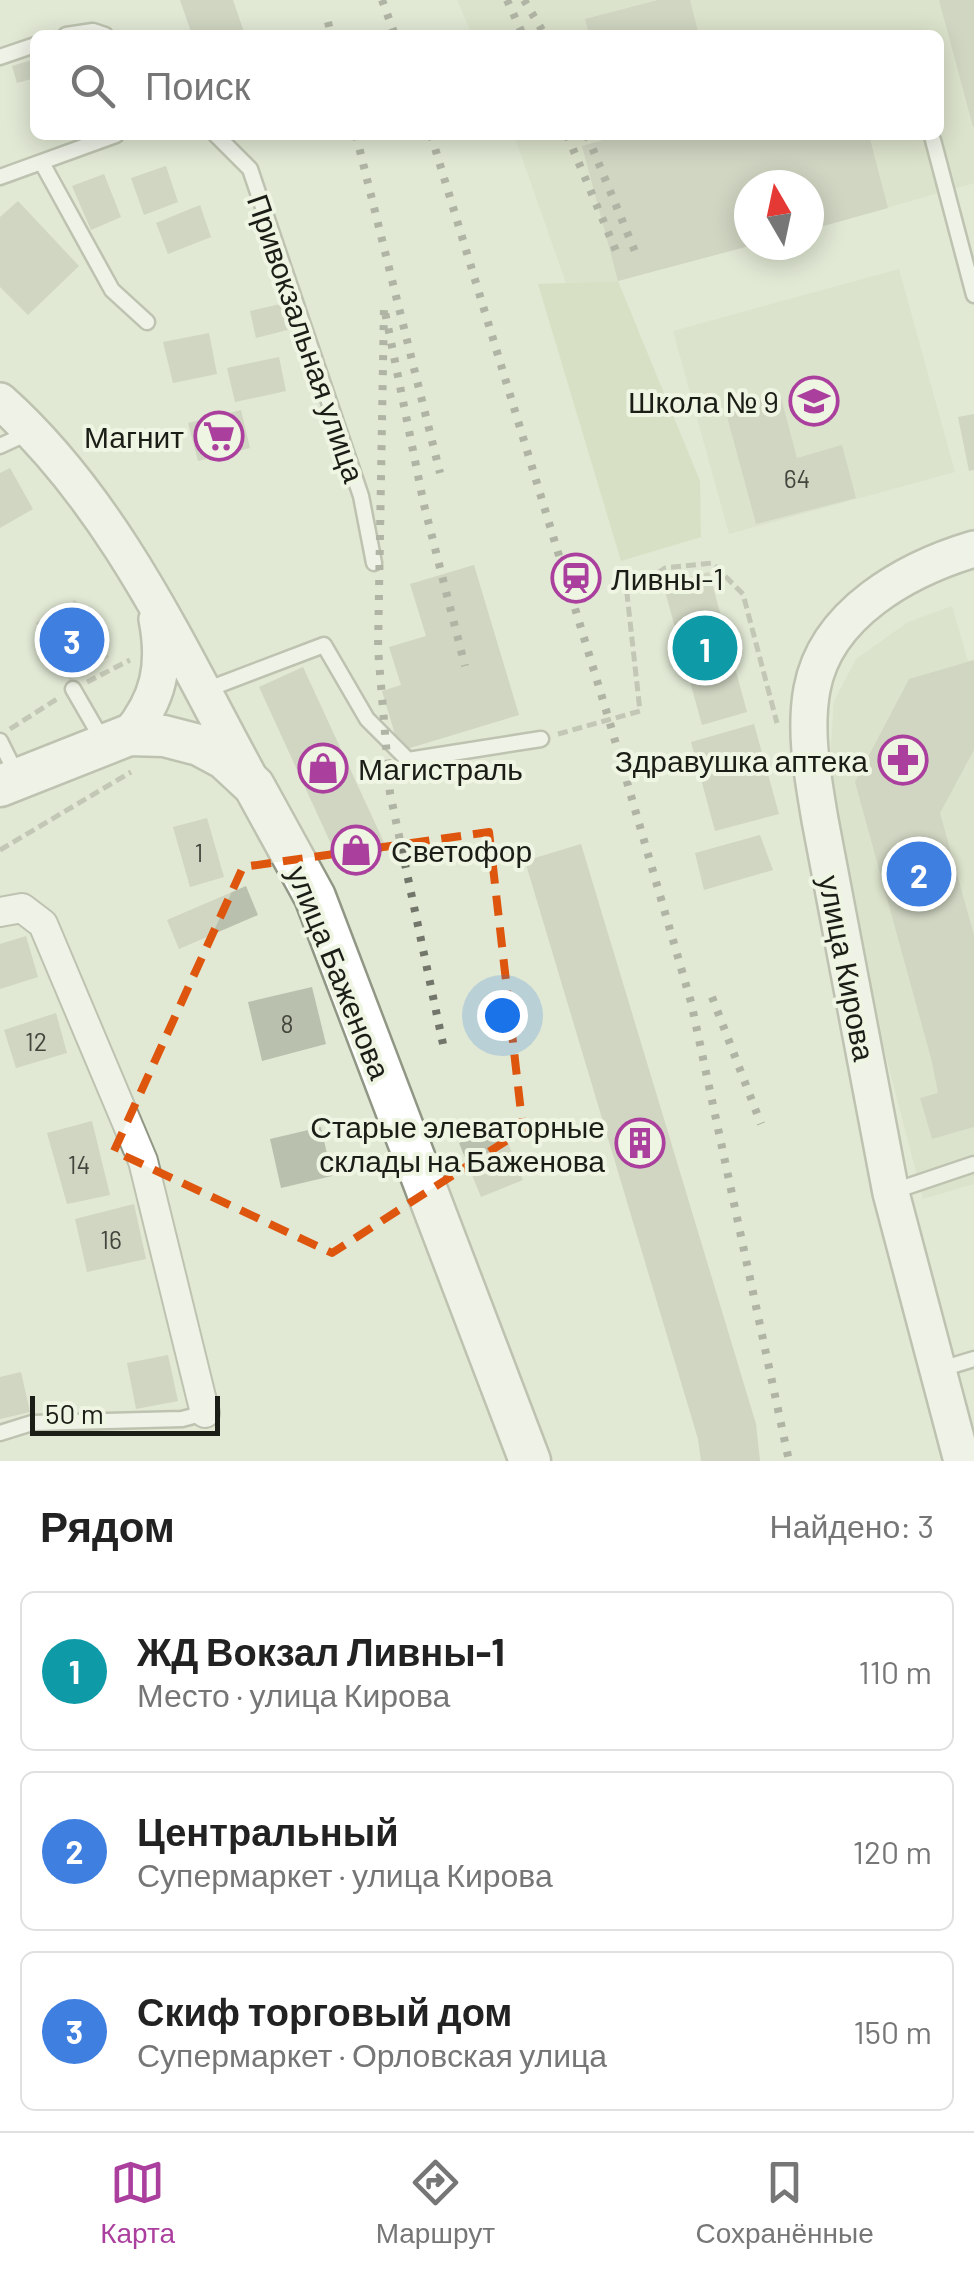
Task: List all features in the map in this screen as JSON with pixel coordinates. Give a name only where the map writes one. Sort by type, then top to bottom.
[{"type":"main road","name":"улица Баженова","points":[[117,740],[164,736],[199,745],[225,759],[254,786],[314,898],[530,1461]]},
{"type":"main road","points":[[9,782],[117,740]]},
{"type":"street","points":[[0,401],[33,431],[102,518],[153,599],[254,786]]},
{"type":"street","name":"улица Кирова","points":[[962,1461],[891,1192],[820,820],[811,763],[810,704],[822,658],[860,609],[906,577],[974,549]]},
{"type":"street","points":[[117,740],[152,702],[161,671],[162,648],[153,599]]},
{"type":"street","points":[[0,912],[22,908],[43,924],[143,1161],[205,1413]]},
{"type":"lane","points":[[0,56],[30,47]]},
{"type":"lane","points":[[0,177],[103,140]]},
{"type":"lane","name":"Привокзальная улица","points":[[221,140],[250,168],[361,496],[374,563]]},
{"type":"lane","points":[[932,140],[974,295]]},
{"type":"lane","points":[[42,163],[112,290],[147,322]]},
{"type":"lane","points":[[0,446],[33,431]]},
{"type":"lane","points":[[202,691],[324,644],[367,719],[408,760],[541,739]]},
{"type":"lane","points":[[73,690],[117,740]]},
{"type":"lane","points":[[0,739],[9,782]]},
{"type":"lane","points":[[891,1192],[974,1164]]},
{"type":"lane","points":[[937,1370],[974,1359]]},
{"type":"lane","points":[[0,1433],[32,1423],[182,1419],[205,1413]]},
{"type":"path","points":[[541,739],[640,712],[627,594],[665,568],[712,563],[743,594],[778,728]]},
{"type":"path","points":[[0,739],[33,711],[124,661],[140,658]]},
{"type":"path","points":[[0,850],[140,766],[117,740]]},
{"type":"highlighted area","points":[[489,832],[523,1130],[332,1253],[114,1151],[243,867]]},
{"type":"shaded area","points":[[457,0],[974,0],[974,183],[824,226],[824,170],[734,170],[734,250],[618,281],[566,283],[516,140],[944,140],[944,30],[470,30]]},
{"type":"shaded area","name":"Школа № 9","points":[[899,269],[955,472],[729,534],[673,331]]},
{"type":"shaded area","points":[[618,281],[700,481],[701,537],[621,561],[538,284]]},
{"type":"shaded area","points":[[952,606],[968,661],[974,660],[974,1184],[923,1199],[860,956],[829,773],[834,701],[856,659],[908,622]]},
{"type":"building","points":[[180,0],[233,0],[243,30],[190,30]]},
{"type":"building","points":[[658,0],[690,0],[698,30],[588,30],[585,19]]},
{"type":"building","points":[[939,0],[974,0],[973,127]]},
{"type":"building","points":[[30,61],[30,79],[17,83],[12,66]]},
{"type":"building","points":[[603,140],[870,140],[888,208],[824,226],[824,170],[734,170],[734,250],[618,281],[582,146]]},
{"type":"building","points":[[166,166],[178,202],[144,215],[131,178]]},
{"type":"building","points":[[104,174],[121,217],[91,230],[72,186]]},
{"type":"building","points":[[18,201],[79,266],[28,315],[0,287],[0,217]]},
{"type":"building","points":[[200,205],[211,237],[168,254],[156,223]]},
{"type":"building","points":[[285,303],[291,329],[256,338],[250,311]]},
{"type":"building","points":[[209,333],[217,374],[173,383],[163,342]]},
{"type":"building","points":[[279,357],[286,391],[235,402],[227,368]]},
{"type":"building","points":[[780,394],[797,458],[842,445],[856,498],[756,524],[725,409]]},
{"type":"building","name":"Магнит","points":[[241,410],[250,448],[198,461],[188,423]]},
{"type":"building","points":[[974,414],[974,470],[969,471],[958,417]]},
{"type":"building","points":[[10,468],[33,509],[0,528],[0,473]]},
{"type":"building","points":[[474,565],[519,715],[400,751],[382,691],[401,685],[389,647],[426,636],[410,584]]},
{"type":"building","points":[[709,572],[747,712],[702,725],[663,584]]},
{"type":"building","points":[[75,600],[109,657],[70,680],[36,623]]},
{"type":"building","points":[[974,660],[974,750],[940,813],[974,935],[974,1127],[932,1139],[920,1098],[938,1093],[932,1062],[855,782],[909,679]]},
{"type":"building","name":"Магистраль","points":[[303,667],[387,849],[343,870],[259,687]]},
{"type":"building","points":[[754,724],[779,814],[715,831],[691,742]]},
{"type":"building","points":[[207,818],[224,877],[190,887],[173,827]]},
{"type":"building","points":[[760,835],[773,870],[704,890],[695,853]]},
{"type":"building","name":"Старые элеваторные склады на Баженова","points":[[581,844],[756,1424],[760,1461],[701,1461],[698,1439],[525,861]]},
{"type":"building","points":[[246,886],[258,915],[179,949],[167,920]]},
{"type":"building","points":[[26,936],[38,977],[0,989],[0,944]]},
{"type":"building","points":[[312,987],[326,1044],[262,1061],[248,1002]]},
{"type":"building","points":[[56,1013],[67,1053],[16,1068],[4,1030]]},
{"type":"building","points":[[92,1121],[110,1195],[67,1204],[47,1133]]},
{"type":"building","points":[[501,1126],[523,1180],[481,1197],[459,1143]]},
{"type":"building","points":[[321,1127],[332,1176],[281,1188],[270,1139]]},
{"type":"building","points":[[134,1204],[146,1259],[87,1272],[75,1219]]},
{"type":"building","points":[[168,1355],[178,1401],[136,1409],[127,1363]]},
{"type":"building","points":[[21,1372],[30,1412],[0,1419],[0,1377]]},
{"type":"railway","points":[[382,0],[393,30]]},
{"type":"railway","points":[[507,0],[521,30]]},
{"type":"railway","points":[[524,0],[542,30]]},
{"type":"railway","points":[[328,22],[330,30]]},
{"type":"railway","points":[[357,140],[440,473]]},
{"type":"railway","points":[[433,140],[691,1002],[789,1461]]},
{"type":"railway","points":[[569,140],[619,258]]},
{"type":"railway","points":[[589,140],[636,254]]},
{"type":"railway","points":[[443,1044],[390,793],[378,649],[384,307],[424,505],[465,666]]},
{"type":"railway","points":[[712,997],[761,1124]]},
{"type":"place","name":"Школа № 9","points":[[814,401]]},
{"type":"place","name":"Магнит","points":[[219,436]]},
{"type":"place","name":"Ливны-1","points":[[576,578]]},
{"type":"place","name":"Скиф торговый дом","points":[[72,640]]},
{"type":"place","name":"ЖД Вокзал Ливны-1","points":[[705,648]]},
{"type":"place","name":"Здравушка аптека","points":[[903,760]]},
{"type":"place","name":"Магистраль","points":[[323,768]]},
{"type":"place","name":"Светофор","points":[[356,850]]},
{"type":"place","name":"Центральный","points":[[919,874]]},
{"type":"place","name":"Старые элеваторные склады на Баженова","points":[[640,1143]]}]
